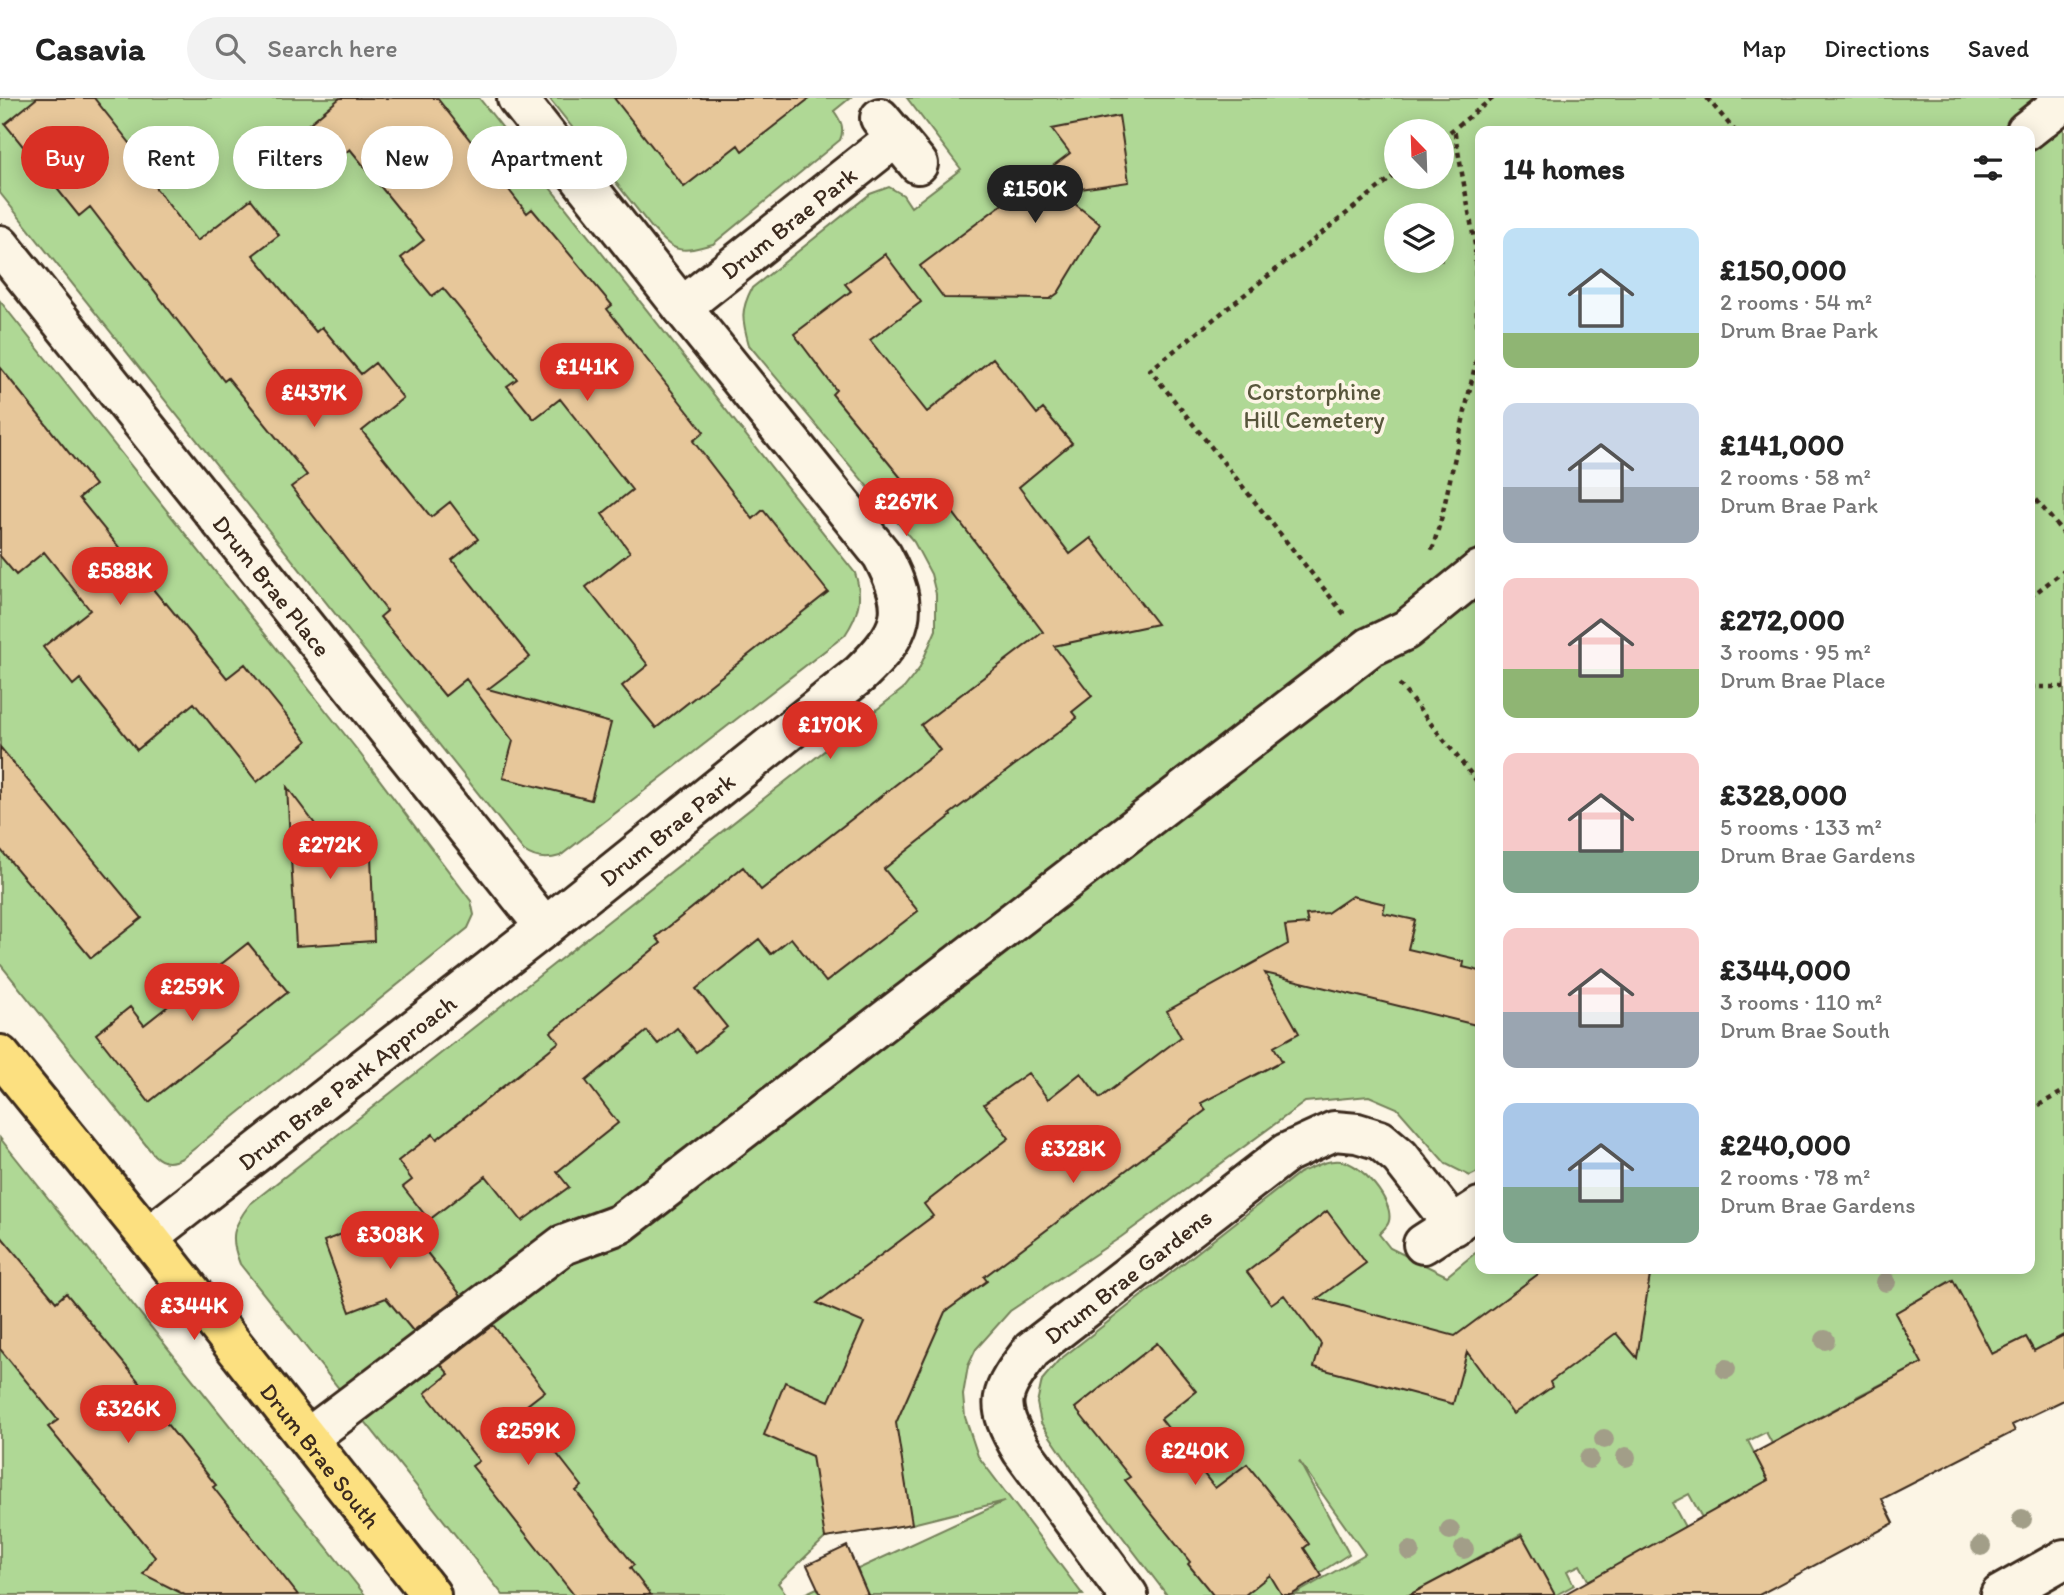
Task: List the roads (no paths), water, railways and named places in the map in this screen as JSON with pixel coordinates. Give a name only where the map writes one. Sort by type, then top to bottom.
[{"type":"main road","name":"Drum Brae South","points":[[0,1055],[148,1237],[430,1595]]},
{"type":"street","name":"Drum Brae Park","points":[[517,98],[882,555],[895,580],[901,602],[899,621],[886,649],[860,674],[544,927]]},
{"type":"street","points":[[2032,126],[2064,101]]},
{"type":"street","name":"Drum Brae Park","points":[[682,307],[897,139]]},
{"type":"street","name":"Drum Brae Place","points":[[0,245],[544,927]]},
{"type":"street","points":[[308,1438],[563,1245],[620,1224],[1370,647],[1406,630],[1475,574]]},
{"type":"street","name":"Drum Brae Park Approach","points":[[148,1237],[544,927]]},
{"type":"street","name":"Drum Brae Gardens","points":[[1128,1595],[1022,1451],[1002,1412],[1004,1392],[1032,1350],[1286,1153],[1334,1131],[1357,1133],[1380,1140],[1400,1157],[1452,1226]]},
{"type":"street","points":[[2000,1595],[2064,1559]]},
{"type":"park label","name":"Corstorphine Hill Cemetery","points":[[1314,405]]}]
